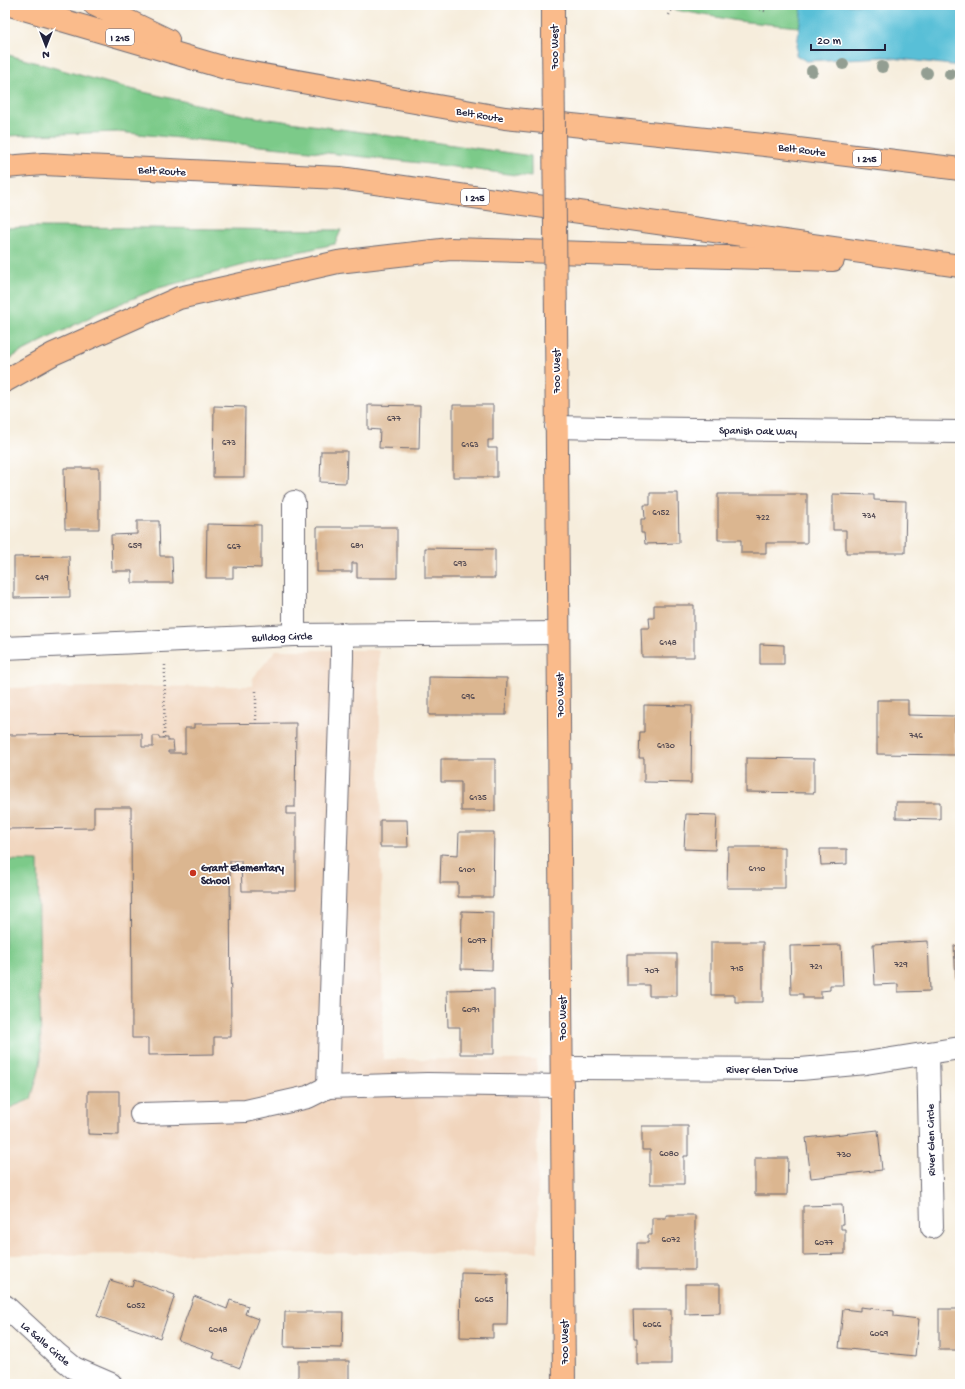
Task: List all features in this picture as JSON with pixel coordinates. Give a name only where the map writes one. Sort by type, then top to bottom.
[{"type":"main road","name":"Belt Route","points":[[10,5],[229,68],[505,118],[774,146],[960,169]]},
{"type":"main road","points":[[95,5],[229,68]]},
{"type":"main road","name":"700 West","points":[[553,5],[563,1077],[564,1384]]},
{"type":"main road","name":"Belt Route","points":[[5,167],[43,164],[340,178],[951,265]]},
{"type":"main road","points":[[5,381],[53,354],[179,298],[338,262],[450,249],[951,265]]},
{"type":"street","name":"Spanish Oak Way","points":[[556,427],[960,432]]},
{"type":"street","points":[[294,502],[294,635]]},
{"type":"street","name":"Bulldog Circle","points":[[5,648],[294,635],[558,633]]},
{"type":"street","points":[[141,1114],[246,1111],[308,1097],[328,1087],[342,634]]},
{"type":"street","name":"River Glen Drive","points":[[328,1087],[801,1069],[866,1063],[960,1048]]},
{"type":"street","name":"River Glen Circle","points":[[928,1053],[932,1227]]},
{"type":"street","name":"La Salle Circle","points":[[5,1306],[74,1368],[111,1384]]},
{"type":"path","points":[[669,15],[674,5]]},
{"type":"path","points":[[749,5],[764,11]]},
{"type":"path","points":[[256,688],[256,724]]},
{"type":"path","points":[[164,738],[166,689]]},
{"type":"shaded area","name":"Grant Elementary School","points":[[276,650],[379,650],[383,1059],[537,1060],[538,1252],[5,1255],[5,688],[252,686],[253,678]]},
{"type":"green space","points":[[648,5],[960,5],[960,43],[738,21]]},
{"type":"green space","points":[[5,54],[126,88],[248,116],[531,156],[531,177],[439,165],[118,132],[5,136]]},
{"type":"green space","points":[[5,228],[341,230],[335,244],[270,258],[159,288],[102,311],[19,353],[5,362]]},
{"type":"green space","points":[[5,860],[38,861],[41,1058],[31,1099],[5,1110]]},
{"type":"water","points":[[802,5],[960,5],[960,66],[884,57],[806,61],[796,55]]},
{"type":"building","points":[[368,405],[420,406],[419,449],[379,448],[380,430],[368,429]]},
{"type":"building","points":[[453,405],[493,405],[493,440],[488,440],[488,448],[497,448],[497,477],[453,477]]},
{"type":"building","points":[[214,406],[245,407],[244,477],[213,477]]},
{"type":"building","points":[[321,451],[347,451],[346,483],[320,482]]},
{"type":"building","points":[[64,468],[99,468],[99,529],[65,529]]},
{"type":"building","points":[[650,493],[678,493],[679,543],[645,544],[644,533],[641,533],[641,519],[645,519],[644,505],[650,505]]},
{"type":"building","points":[[718,494],[807,494],[807,543],[766,543],[766,553],[741,553],[741,540],[718,540]]},
{"type":"building","points":[[833,494],[874,495],[874,500],[906,501],[905,553],[846,553],[846,530],[833,530]]},
{"type":"building","points":[[137,521],[159,521],[160,556],[172,556],[173,583],[132,583],[132,571],[112,571],[111,535],[137,534]]},
{"type":"building","points":[[207,524],[261,525],[261,568],[233,567],[233,578],[206,578]]},
{"type":"building","points":[[317,527],[397,527],[397,578],[357,578],[357,563],[352,563],[352,572],[317,572]]},
{"type":"building","points":[[425,548],[495,549],[495,578],[425,578]]},
{"type":"building","points":[[69,556],[70,597],[14,598],[14,557]]},
{"type":"building","points":[[654,605],[694,605],[694,657],[642,657],[641,628],[650,628],[649,618],[654,618]]},
{"type":"building","points":[[760,644],[784,645],[784,664],[760,664]]},
{"type":"building","points":[[429,677],[507,678],[506,715],[429,715]]},
{"type":"building","points":[[877,700],[908,700],[908,715],[955,716],[955,755],[877,754]]},
{"type":"building","points":[[644,705],[692,706],[691,783],[644,782],[644,758],[639,758],[640,732],[644,732]]},
{"type":"building","points":[[296,723],[295,807],[287,807],[287,814],[296,814],[296,891],[242,891],[241,861],[230,861],[231,1037],[214,1037],[214,1054],[148,1055],[148,1038],[132,1038],[131,807],[94,807],[94,828],[5,829],[5,735],[142,734],[142,747],[153,747],[153,736],[159,736],[159,738],[168,738],[168,741],[173,741],[174,751],[168,751],[168,753],[185,753],[185,728],[194,728],[194,724]]},
{"type":"building","points":[[746,758],[814,759],[814,793],[746,792]]},
{"type":"building","points":[[441,759],[495,759],[495,811],[461,811],[461,782],[441,782]]},
{"type":"building","points":[[896,802],[940,802],[940,819],[896,818]]},
{"type":"building","points":[[686,814],[717,815],[715,850],[684,849]]},
{"type":"building","points":[[380,820],[407,820],[408,847],[380,847]]},
{"type":"building","points":[[459,832],[494,832],[493,897],[458,897],[458,883],[440,883],[441,854],[458,855]]},
{"type":"building","points":[[728,847],[785,847],[785,888],[727,888]]},
{"type":"building","points":[[820,849],[847,849],[847,864],[821,865]]},
{"type":"building","points":[[462,911],[493,912],[492,970],[461,969]]},
{"type":"building","points":[[928,941],[930,991],[898,992],[898,984],[875,985],[873,944]]},
{"type":"building","points":[[711,942],[763,942],[763,1002],[735,1002],[735,995],[711,995]]},
{"type":"building","points":[[841,945],[843,985],[830,985],[830,990],[821,991],[821,998],[803,998],[803,994],[791,994],[790,946]]},
{"type":"building","points":[[960,945],[960,979],[956,979],[954,946]]},
{"type":"building","points":[[627,954],[677,954],[677,996],[649,996],[649,985],[627,985]]},
{"type":"building","points":[[494,989],[494,1054],[460,1054],[460,1027],[448,1027],[447,990]]},
{"type":"building","points":[[88,1091],[119,1091],[119,1135],[88,1134]]},
{"type":"building","points":[[642,1126],[688,1126],[688,1156],[684,1156],[684,1184],[650,1184],[650,1150],[642,1150]]},
{"type":"building","points":[[878,1130],[882,1170],[811,1178],[806,1138]]},
{"type":"building","points":[[755,1158],[788,1158],[787,1195],[755,1195]]},
{"type":"building","points":[[842,1205],[843,1224],[841,1224],[841,1229],[845,1229],[845,1254],[803,1255],[803,1206]]},
{"type":"building","points":[[666,1215],[695,1215],[695,1270],[637,1270],[637,1243],[648,1243],[648,1235],[652,1235],[652,1218],[666,1218]]},
{"type":"building","points":[[461,1272],[508,1273],[507,1325],[493,1325],[493,1338],[460,1337]]},
{"type":"building","points":[[110,1280],[132,1287],[134,1280],[175,1295],[160,1338],[97,1316]]},
{"type":"building","points":[[685,1284],[720,1284],[720,1313],[685,1314]]},
{"type":"building","points":[[194,1296],[227,1309],[230,1300],[248,1306],[245,1314],[258,1319],[240,1368],[213,1358],[215,1353],[178,1340]]},
{"type":"building","points":[[860,1307],[894,1311],[894,1316],[919,1319],[915,1356],[839,1348],[843,1309],[860,1311]]},
{"type":"building","points":[[939,1309],[960,1309],[960,1350],[939,1350]]},
{"type":"building","points":[[633,1310],[671,1310],[671,1364],[637,1364],[637,1338],[634,1338]]},
{"type":"building","points":[[285,1312],[343,1312],[342,1348],[284,1347]]},
{"type":"building","points":[[298,1361],[349,1361],[349,1384],[298,1384]]},
{"type":"place","name":"Grant Elementary School","points":[[193,873]]}]
